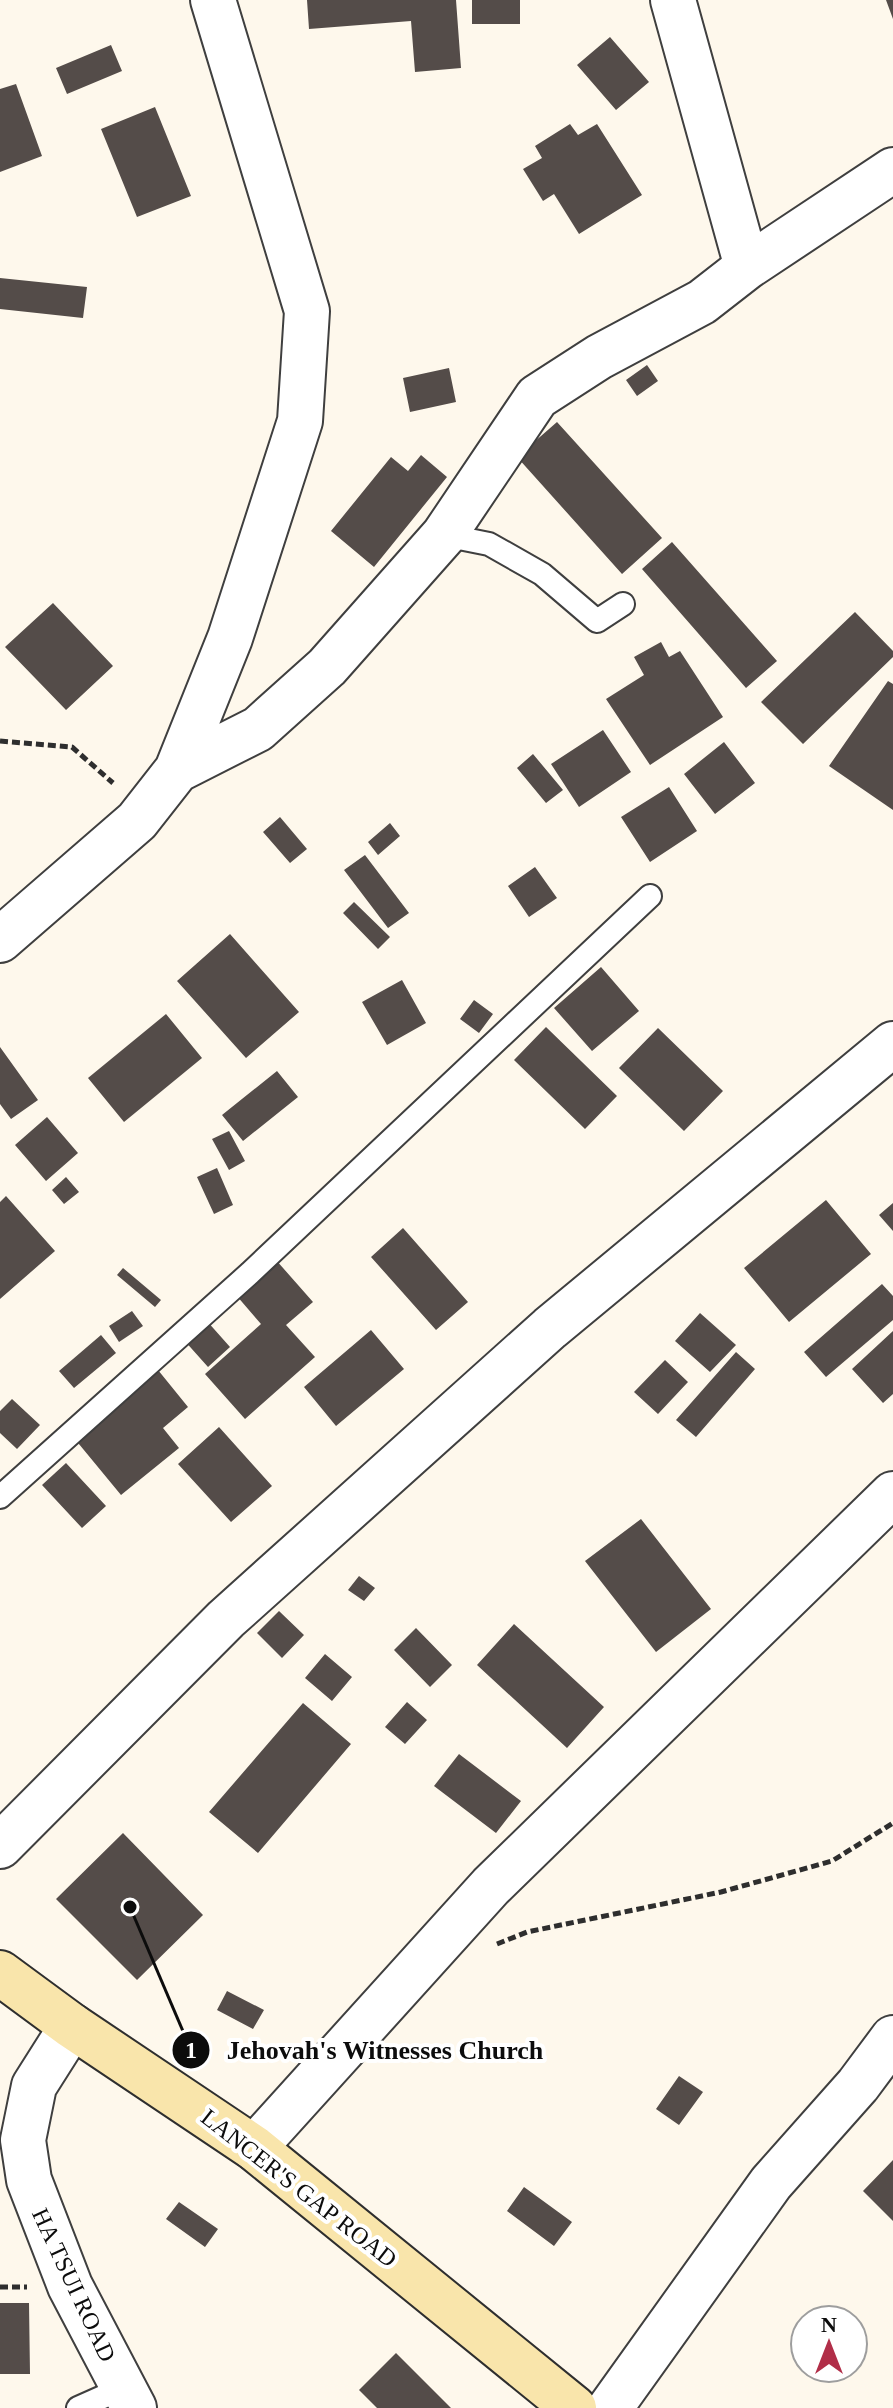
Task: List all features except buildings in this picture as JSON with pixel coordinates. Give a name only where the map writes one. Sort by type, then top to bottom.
[{"type":"main road","name":"LANCER'S GAP ROAD","points":[[7,1978],[72,2026],[254,2148],[574,2408]]},
{"type":"street","points":[[0,940],[137,821],[177,770],[230,638],[300,421],[307,311],[213,0]]},
{"type":"street","points":[[673,0],[747,267]]},
{"type":"street","points":[[177,770],[258,729],[327,667],[444,535],[537,397],[599,357],[702,302],[747,267],[893,170]]},
{"type":"street","points":[[0,1846],[226,1619],[272,1577],[550,1328],[893,1044]]},
{"type":"street","points":[[254,2148],[491,1886],[893,1494]]},
{"type":"street","name":"HA TSUI ROAD","points":[[72,2026],[34,2086],[23,2140],[36,2206],[70,2286],[129,2398]]},
{"type":"street","points":[[610,2408],[771,2183],[858,2085],[893,2038]]},
{"type":"lane","points":[[444,535],[489,544],[528,567],[597,621],[623,604]]},
{"type":"lane","points":[[0,1497],[458,1081],[650,896]]},
{"type":"lane","points":[[78,2408],[129,2398]]},
{"type":"path","points":[[0,741],[72,747],[110,778],[137,821]]},
{"type":"path","points":[[494,1945],[527,1932],[721,1892],[832,1861],[893,1823]]},
{"type":"place","name":"Jehovah's Witnesses Church","points":[[130,1907]]}]
